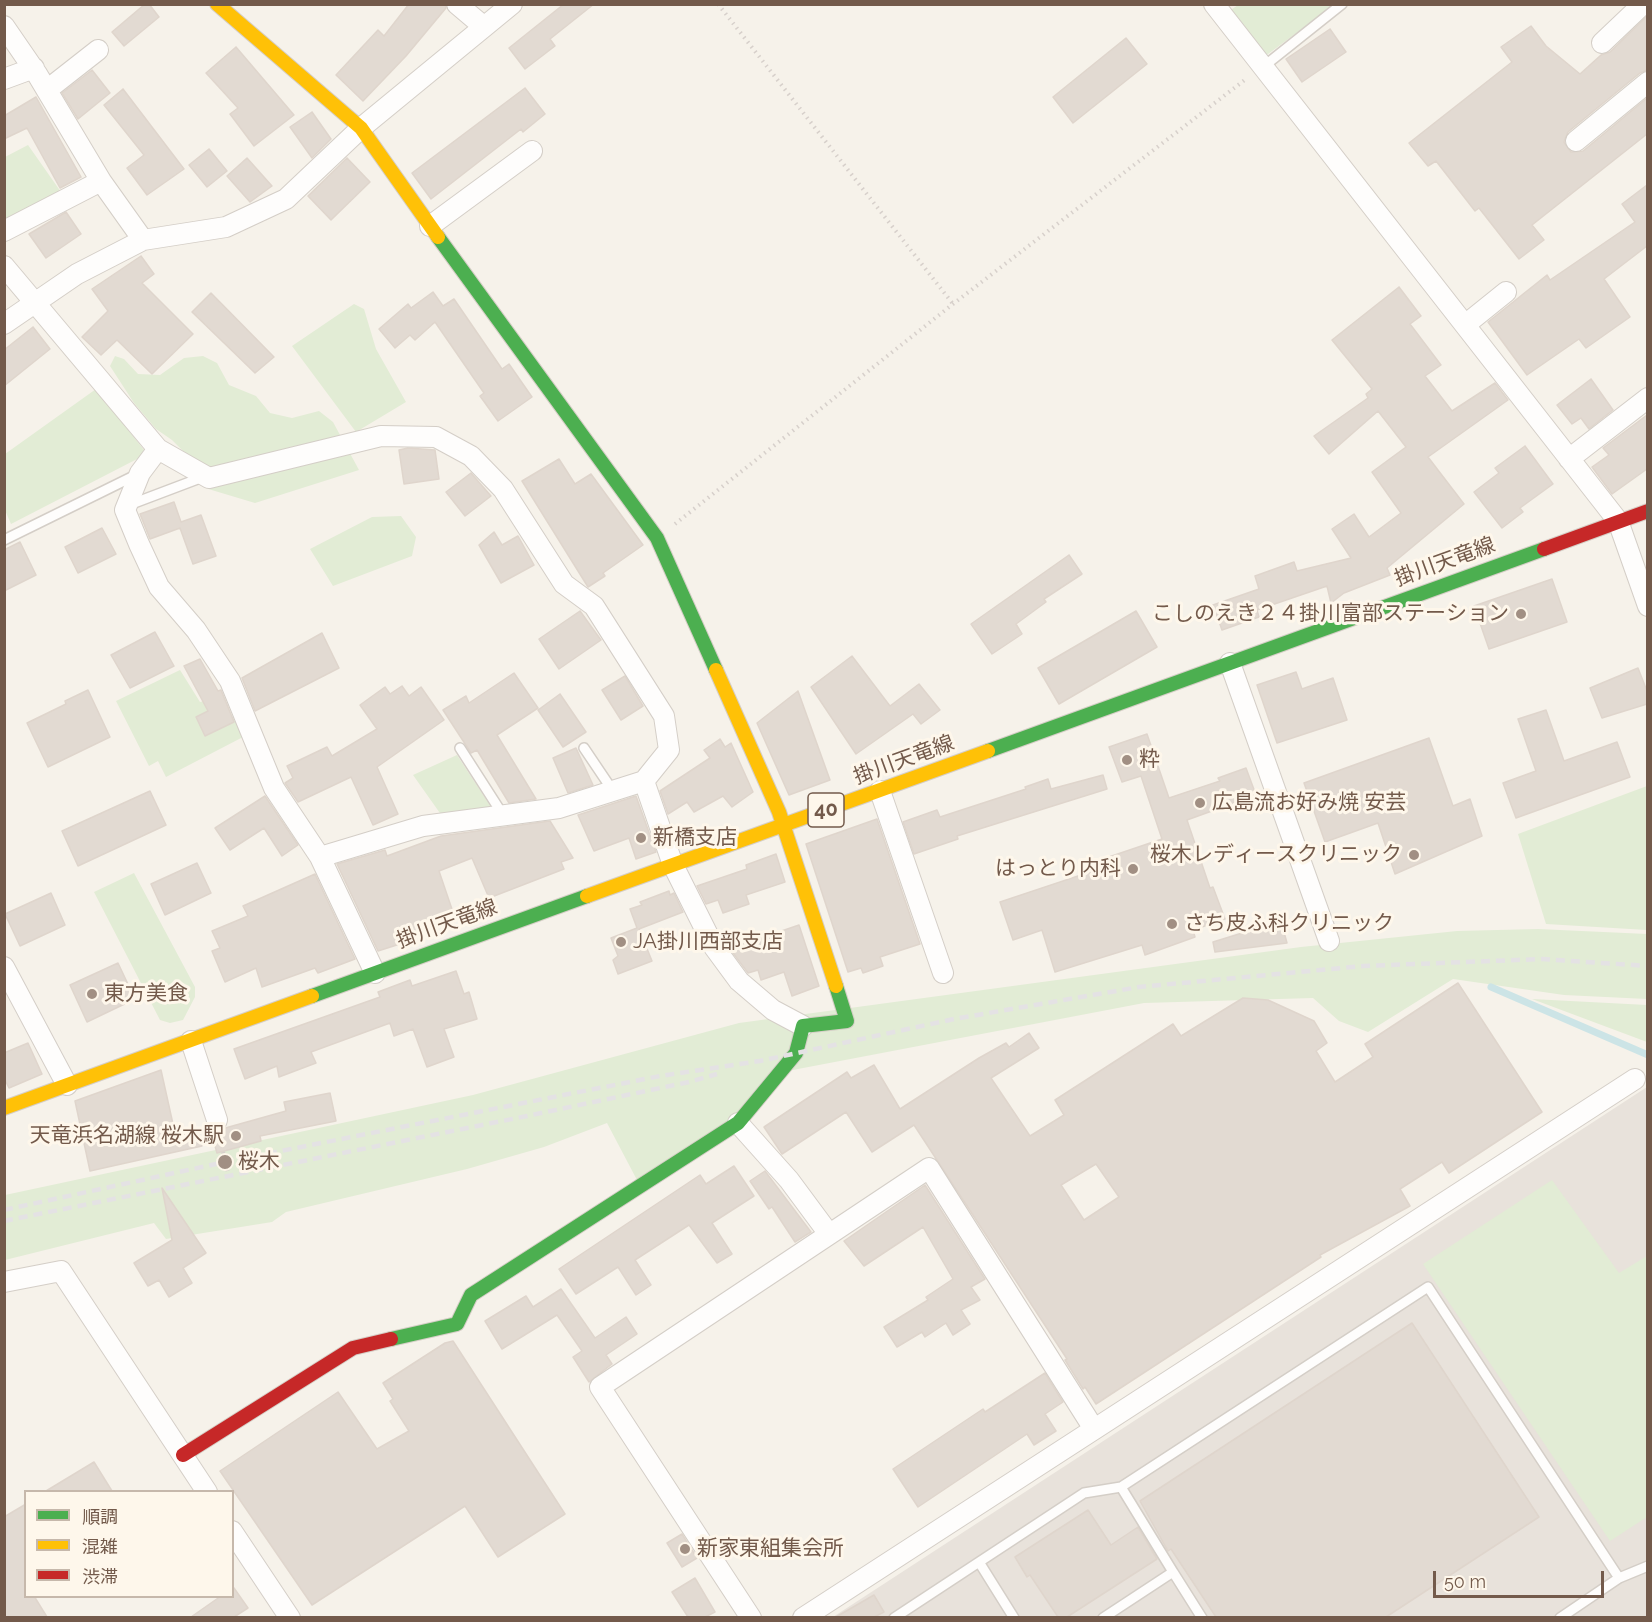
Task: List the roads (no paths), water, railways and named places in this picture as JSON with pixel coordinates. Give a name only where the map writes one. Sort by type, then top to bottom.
[{"type":"street","points":[[217,4],[361,128],[657,537],[783,825],[847,1020],[803,1026],[773,1010],[739,981],[714,947],[674,865],[644,781]]},
{"type":"street","points":[[457,4],[483,26]]},
{"type":"street","points":[[4,324],[77,274],[143,240],[226,228],[286,199],[361,128],[512,4]]},
{"type":"street","points":[[1602,43],[1643,4]]},
{"type":"street","points":[[1220,7],[1263,67],[1618,521],[1647,606]]},
{"type":"street","points":[[4,26],[34,68],[101,181],[143,240]]},
{"type":"street","points":[[47,90],[98,50]]},
{"type":"street","points":[[4,79],[34,68]]},
{"type":"street","points":[[1576,141],[1647,82]]},
{"type":"street","points":[[430,226],[532,151]]},
{"type":"street","points":[[4,231],[101,181]]},
{"type":"street","points":[[4,266],[158,449],[209,478],[381,436],[436,437],[471,456],[503,489],[564,584],[594,606],[664,716],[669,750],[644,781],[559,808],[423,826],[320,857]]},
{"type":"street","points":[[1465,325],[1506,292]]},
{"type":"street","points":[[1569,459],[1647,398]]},
{"type":"street","points":[[158,449],[140,473],[125,510],[135,536],[159,587],[196,630],[230,681],[274,788],[320,857],[375,973]]},
{"type":"street","name":"掛川天竜線","points":[[4,1108],[1647,511]]},
{"type":"street","points":[[1230,663],[1329,941]]},
{"type":"street","points":[[880,791],[943,973]]},
{"type":"street","points":[[4,967],[67,1085]]},
{"type":"street","points":[[183,1455],[353,1348],[457,1324],[471,1295],[738,1123],[796,1053],[803,1026]]},
{"type":"street","points":[[191,1041],[218,1120]]},
{"type":"street","points":[[803,1617],[1635,1079]]},
{"type":"street","points":[[738,1123],[789,1180],[829,1234]]},
{"type":"street","points":[[751,1617],[600,1387],[929,1168],[1094,1429]]},
{"type":"street","points":[[4,1282],[61,1271],[206,1490]]},
{"type":"street","points":[[234,1534],[290,1617]]},
{"type":"lane","points":[[1263,67],[1342,4]]},
{"type":"lane","points":[[4,540],[140,473]]},
{"type":"lane","points":[[127,506],[206,476]]},
{"type":"lane","points":[[460,748],[503,815]]},
{"type":"lane","points":[[584,748],[613,791]]},
{"type":"lane","points":[[894,1617],[1084,1493],[1121,1487],[1428,1287],[1619,1578]]},
{"type":"lane","points":[[1121,1487],[1202,1617]]},
{"type":"lane","points":[[979,1562],[1014,1617]]},
{"type":"lane","points":[[1560,1617],[1619,1578],[1647,1566]]},
{"type":"lane","points":[[1103,1617],[1173,1572]]},
{"type":"waterway","points":[[1491,987],[1648,1055]]},
{"type":"railway","points":[[4,1210],[225,1162],[660,1076],[760,1061],[954,1019],[1139,987],[1363,966],[1542,959],[1648,966]]},
{"type":"railway","points":[[4,1221],[527,1116],[717,1074]]},
{"type":"place","name":"こしのえき２４掛川富部ステーション","points":[[1521,614]]},
{"type":"place","name":"粋","points":[[1127,760]]},
{"type":"place","name":"広島流お好み焼 安芸","points":[[1200,803]]},
{"type":"place","name":"新橋支店","points":[[641,838]]},
{"type":"place","name":"桜木レディースクリニック","points":[[1414,855]]},
{"type":"place","name":"はっとり内科","points":[[1133,869]]},
{"type":"place","name":"さち皮ふ科クリニック","points":[[1172,924]]},
{"type":"place","name":"JA掛川西部支店","points":[[621,942]]},
{"type":"place","name":"東方美食","points":[[92,994]]},
{"type":"place","name":"天竜浜名湖線 桜木駅","points":[[236,1136]]},
{"type":"place","name":"桜木","points":[[225,1162]]},
{"type":"place","name":"新家東組集会所","points":[[685,1549]]}]
